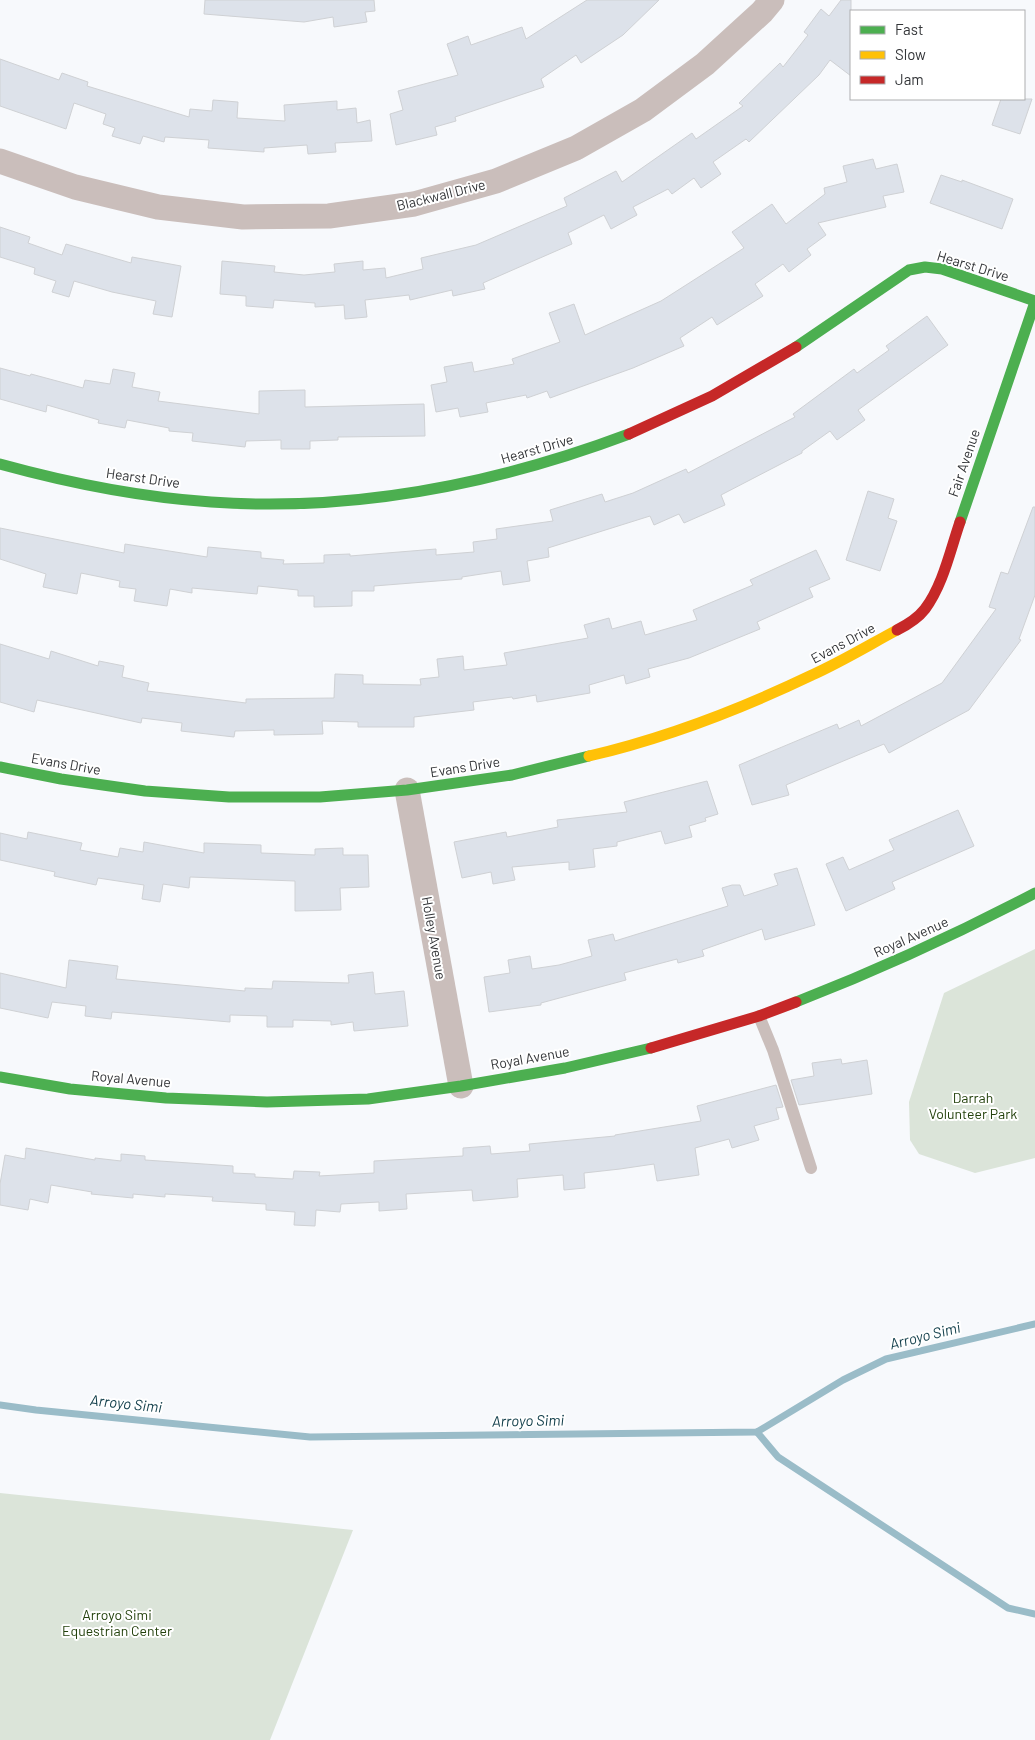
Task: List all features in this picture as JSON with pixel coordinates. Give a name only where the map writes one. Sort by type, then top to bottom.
[{"type":"street","name":"Blackwall Drive","points":[[0,161],[75,187],[158,207],[243,217],[329,216],[414,204],[496,181],[576,148],[643,110],[705,64],[762,12],[772,0]]},
{"type":"street","name":"Hearst Drive","points":[[0,464],[79,484],[202,501],[276,504],[332,502],[403,494],[474,482],[550,462],[617,439],[683,411],[747,378],[808,340],[909,270],[925,267],[942,269],[1035,302]]},
{"type":"street","name":"Fair Avenue","points":[[907,625],[924,611],[936,592],[1035,302]]},
{"type":"street","name":"Evans Drive","points":[[0,767],[61,779],[145,791],[229,797],[320,797],[407,790],[512,775],[615,750],[716,717],[804,679],[907,625]]},
{"type":"street","name":"Holley Avenue","points":[[407,790],[461,1086]]},
{"type":"street","name":"Royal Avenue","points":[[0,1078],[70,1089],[166,1098],[267,1102],[368,1099],[461,1086],[565,1068],[667,1044],[759,1016],[853,980],[968,928],[1035,893]]},
{"type":"lane","points":[[759,1016],[773,1050],[811,1168]]},
{"type":"green space","name":"Darrah Volunteer Park","points":[[1035,949],[1035,1158],[975,1173],[919,1154],[910,1140],[909,1102],[944,993]]},
{"type":"green space","name":"Arroyo Simi Equestrian Center","points":[[0,1493],[353,1530],[270,1740],[0,1740]]},
{"type":"building","points":[[205,0],[374,0],[375,11],[365,12],[367,22],[334,27],[333,17],[304,22],[204,14]]},
{"type":"building","points":[[587,0],[659,0],[623,35],[581,63],[576,55],[541,79],[544,87],[455,117],[456,121],[435,127],[437,135],[396,145],[390,114],[403,110],[398,91],[458,75],[447,44],[468,36],[471,45],[522,27],[526,39]]},
{"type":"building","points":[[841,0],[851,0],[850,75],[830,60],[819,75],[749,142],[746,139],[713,162],[721,174],[701,188],[694,178],[672,194],[668,189],[633,207],[637,215],[611,229],[604,215],[568,233],[572,244],[483,283],[485,289],[453,296],[452,290],[410,300],[409,295],[365,300],[367,317],[345,319],[344,305],[315,307],[315,303],[274,300],[273,308],[246,306],[246,296],[220,294],[222,261],[275,266],[274,272],[304,275],[335,272],[334,264],[363,261],[363,270],[385,268],[386,278],[423,269],[421,258],[476,245],[567,206],[564,198],[616,171],[622,182],[692,133],[696,139],[743,106],[739,103],[780,63],[783,67],[808,35],[804,32],[821,9],[829,16]]},
{"type":"building","points":[[0,59],[59,80],[62,73],[88,82],[87,86],[189,117],[190,109],[212,111],[213,100],[238,102],[237,118],[285,121],[284,105],[337,101],[337,110],[356,108],[357,123],[370,120],[372,141],[335,143],[336,152],[308,154],[307,145],[264,148],[264,152],[208,148],[209,140],[165,137],[164,142],[143,136],[140,144],[112,136],[115,128],[103,124],[106,114],[74,103],[66,129],[0,106]]},
{"type":"building","points":[[1032,99],[1020,134],[992,125],[1001,100]]},
{"type":"building","points":[[873,159],[876,169],[897,164],[904,192],[883,196],[886,207],[818,223],[826,235],[807,249],[811,255],[789,272],[783,264],[755,284],[763,296],[717,325],[712,317],[680,338],[684,346],[633,368],[550,398],[547,391],[527,398],[526,395],[486,403],[488,412],[460,417],[458,408],[436,412],[431,385],[447,382],[444,367],[472,362],[474,372],[514,364],[512,359],[560,342],[549,313],[574,304],[585,335],[661,301],[744,248],[732,232],[772,204],[786,224],[825,194],[824,188],[847,182],[843,166]]},
{"type":"building","points":[[941,175],[962,182],[962,180],[1013,199],[1002,229],[930,203]]},
{"type":"building","points":[[0,227],[30,237],[28,243],[62,255],[66,244],[131,263],[132,257],[181,266],[172,317],[153,314],[156,301],[112,292],[74,281],[69,297],[52,292],[56,281],[34,274],[35,268],[0,257]]},
{"type":"building","points":[[927,316],[948,345],[858,410],[865,420],[837,440],[830,431],[802,451],[802,453],[721,495],[725,505],[684,523],[679,514],[654,525],[650,516],[548,548],[549,557],[527,561],[530,581],[503,585],[501,571],[462,577],[462,579],[374,586],[374,591],[352,591],[352,606],[314,607],[314,596],[298,596],[298,590],[258,586],[257,594],[192,588],[192,593],[170,589],[167,606],[134,601],[136,589],[119,587],[120,581],[81,573],[77,594],[43,587],[46,574],[0,559],[0,528],[124,553],[125,544],[207,557],[208,547],[261,552],[261,558],[284,560],[283,564],[324,563],[324,555],[350,554],[350,556],[436,549],[436,555],[474,552],[473,542],[497,539],[496,529],[553,521],[550,510],[602,494],[605,502],[633,493],[686,469],[688,473],[795,417],[793,414],[854,369],[857,373],[889,350],[886,346]]},
{"type":"building","points":[[0,368],[83,388],[85,380],[110,384],[113,369],[135,373],[132,387],[160,392],[158,401],[259,414],[259,391],[305,390],[305,407],[424,404],[425,436],[338,437],[338,440],[310,441],[310,449],[281,449],[281,440],[246,441],[245,447],[192,441],[193,433],[169,431],[169,428],[127,420],[125,428],[98,423],[99,420],[47,405],[46,412],[0,399]]},
{"type":"building","points":[[868,491],[894,499],[888,518],[897,521],[880,571],[846,560]]},
{"type":"building","points":[[1033,507],[1035,507],[1035,595],[1019,639],[1021,640],[969,710],[889,753],[884,744],[786,785],[789,795],[752,805],[739,765],[837,724],[839,729],[859,720],[861,726],[942,683],[996,609],[989,607],[1001,572],[1008,574]]},
{"type":"building","points":[[816,550],[830,579],[809,588],[813,597],[757,622],[760,629],[689,658],[648,669],[650,677],[626,684],[624,675],[589,685],[590,693],[537,702],[536,695],[473,702],[474,710],[414,717],[414,727],[358,727],[358,722],[322,721],[323,734],[274,735],[274,730],[235,731],[234,737],[181,731],[182,723],[142,718],[141,723],[37,700],[34,712],[0,702],[0,644],[49,659],[51,651],[98,666],[99,661],[124,666],[122,677],[149,683],[147,691],[246,703],[246,699],[334,698],[335,674],[363,675],[363,684],[421,685],[420,679],[439,677],[437,659],[463,656],[464,670],[507,665],[504,653],[588,638],[584,625],[609,618],[612,629],[641,621],[645,635],[697,620],[693,610],[753,585],[750,580]]},
{"type":"building","points":[[707,781],[718,814],[705,818],[706,821],[689,826],[692,837],[665,844],[661,831],[617,842],[617,846],[593,849],[595,867],[569,870],[569,862],[512,867],[515,880],[493,884],[491,872],[462,878],[454,842],[506,832],[507,837],[558,827],[557,820],[627,812],[624,802]]},
{"type":"building","points":[[958,810],[974,846],[892,882],[895,889],[846,911],[826,864],[843,857],[849,870],[894,850],[889,840]]},
{"type":"building","points":[[28,832],[82,843],[80,850],[118,857],[120,848],[143,852],[144,842],[204,853],[204,843],[261,845],[261,853],[315,855],[315,849],[343,848],[343,855],[368,855],[369,887],[340,888],[341,910],[295,911],[295,881],[190,877],[189,888],[163,884],[160,902],[142,899],[144,885],[98,878],[96,885],[54,876],[55,872],[0,860],[0,833],[27,839]]},
{"type":"building","points":[[797,868],[815,925],[765,940],[762,929],[702,950],[704,956],[678,963],[677,959],[624,973],[626,980],[541,1003],[541,1005],[489,1012],[484,977],[510,973],[508,960],[530,956],[532,969],[559,965],[592,956],[588,940],[613,934],[615,941],[728,906],[722,888],[740,885],[744,896],[778,885],[774,874]]},
{"type":"building","points":[[69,960],[118,966],[116,979],[245,991],[245,988],[272,989],[273,981],[349,983],[348,975],[373,972],[375,994],[404,991],[408,1026],[354,1031],[353,1022],[331,1025],[331,1021],[293,1020],[293,1027],[267,1027],[267,1016],[230,1015],[230,1022],[112,1012],[111,1019],[85,1016],[86,1006],[52,1002],[48,1018],[0,1008],[0,973],[66,988]]},
{"type":"building","points":[[841,1059],[842,1064],[867,1060],[872,1094],[799,1105],[791,1080],[814,1076],[812,1063]]},
{"type":"building","points":[[776,1085],[783,1107],[776,1108],[779,1119],[754,1126],[759,1140],[732,1148],[729,1139],[695,1148],[699,1175],[657,1181],[654,1164],[584,1173],[585,1188],[564,1190],[563,1175],[517,1179],[518,1197],[473,1201],[472,1190],[406,1194],[407,1209],[379,1211],[379,1202],[341,1204],[340,1212],[316,1210],[315,1226],[294,1225],[295,1212],[266,1210],[266,1204],[212,1201],[213,1197],[165,1194],[165,1197],[133,1194],[133,1198],[91,1194],[92,1192],[51,1185],[48,1203],[30,1199],[28,1210],[0,1205],[0,1184],[5,1155],[25,1159],[26,1148],[95,1160],[95,1158],[121,1161],[121,1154],[145,1156],[145,1160],[233,1166],[233,1173],[255,1174],[255,1177],[293,1179],[294,1171],[320,1172],[319,1176],[374,1173],[374,1161],[463,1156],[463,1148],[490,1146],[491,1154],[530,1151],[529,1144],[615,1136],[701,1121],[697,1106]]},
{"type":"waterway","name":"Arroyo Simi","points":[[0,1405],[310,1437],[757,1432],[843,1380],[886,1359],[1035,1324]]},
{"type":"waterway","points":[[757,1432],[778,1457],[1008,1608],[1035,1614]]},
{"type":"traffic: fast","points":[[796,347],[909,270],[925,267],[942,269],[1035,301]]},
{"type":"traffic: fast","points":[[960,522],[1035,302]]},
{"type":"traffic: fast","points":[[0,464],[78,483],[158,497],[211,502],[318,503],[371,498],[476,480],[579,452],[629,434]]},
{"type":"traffic: fast","points":[[0,767],[61,779],[145,791],[229,797],[320,797],[407,790],[512,775],[589,756]]},
{"type":"traffic: fast","points":[[796,1002],[917,951],[1035,893]]},
{"type":"traffic: fast","points":[[0,1077],[70,1089],[166,1098],[267,1102],[368,1099],[461,1086],[565,1068],[651,1048]]},
{"type":"traffic: slow","points":[[589,756],[646,741],[731,711],[823,670],[897,630]]},
{"type":"traffic: jam","points":[[629,434],[712,396],[796,347]]},
{"type":"traffic: jam","points":[[897,630],[919,615],[931,600],[946,567],[960,522]]},
{"type":"traffic: jam","points":[[651,1048],[759,1016],[796,1002]]}]
